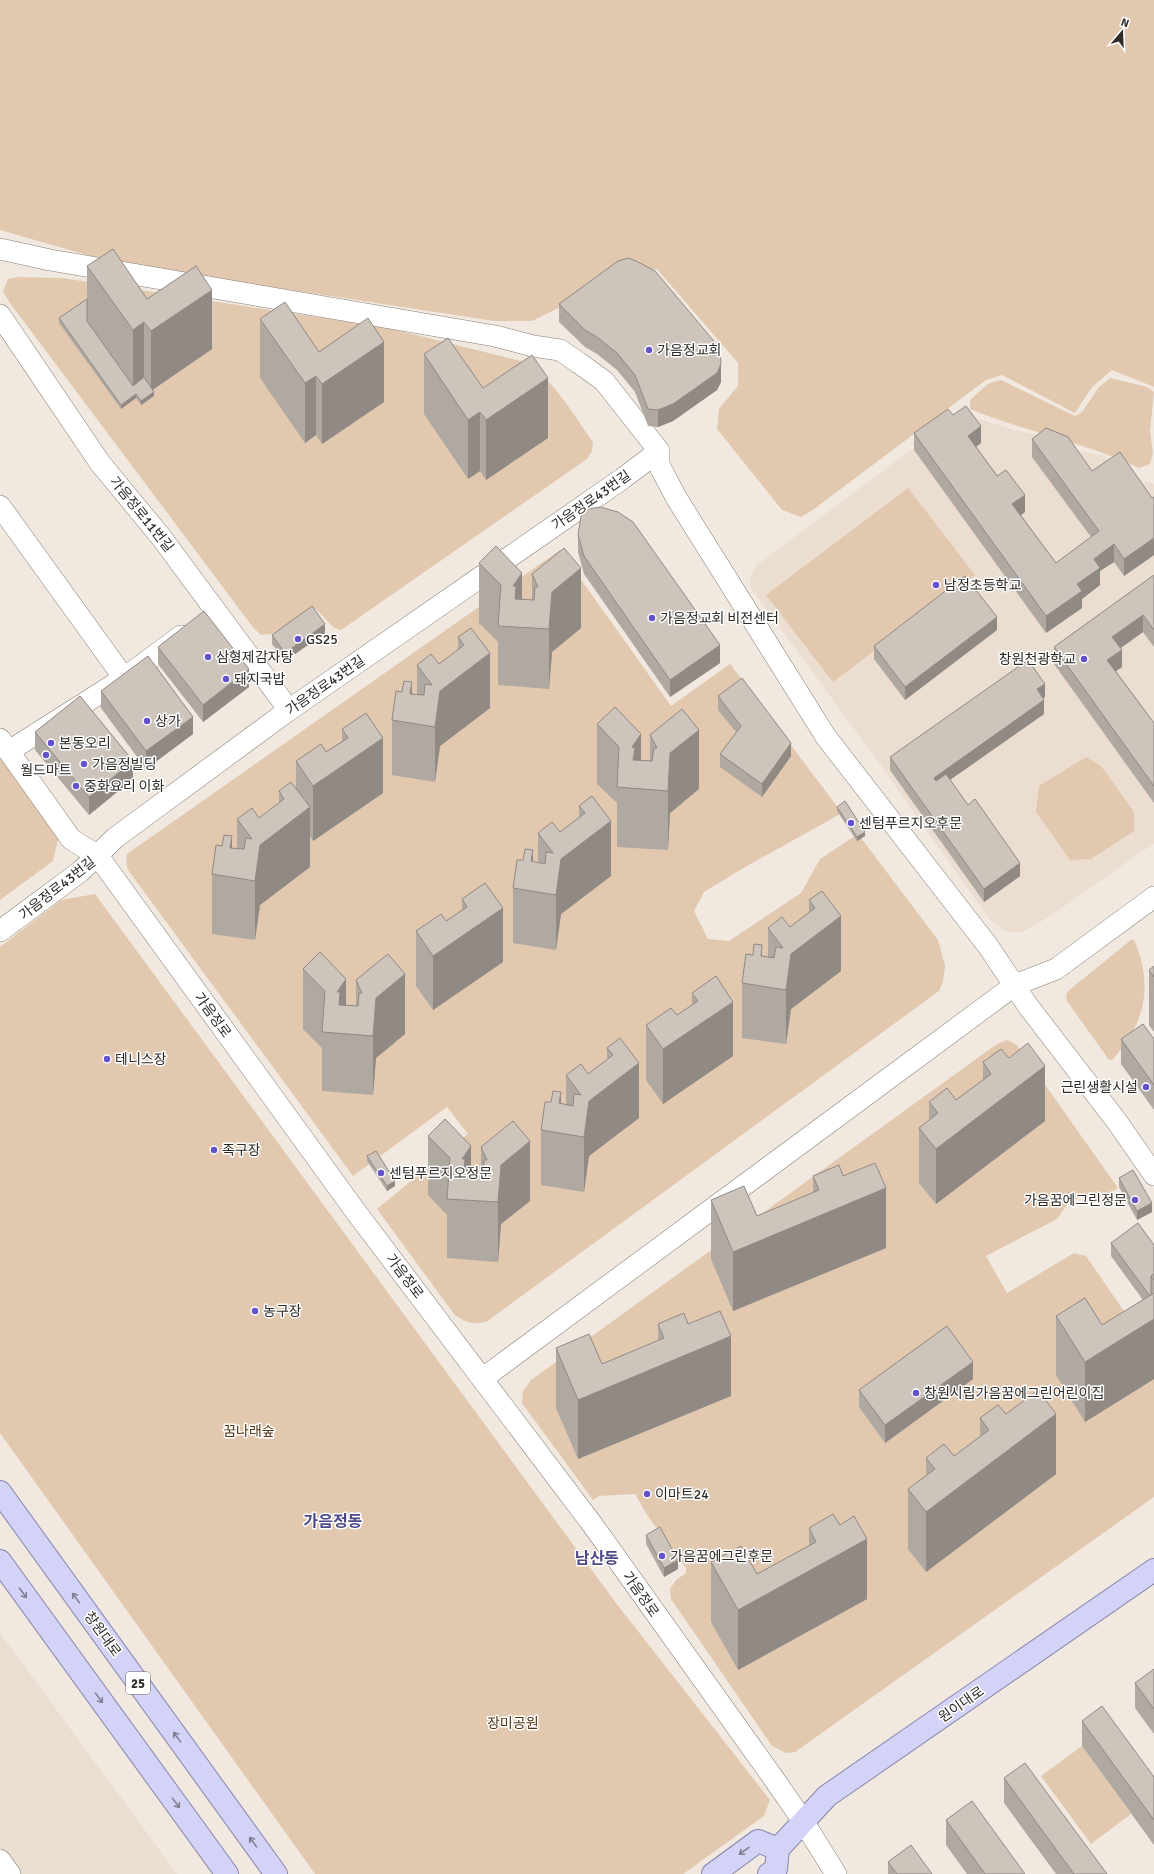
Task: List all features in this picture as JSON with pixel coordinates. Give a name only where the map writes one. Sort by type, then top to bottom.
[{"type":"main road","name":"창원대로","points":[[0,1492],[276,1874]]},
{"type":"main road","points":[[0,1562],[227,1874]]},
{"type":"main road","name":"원이대로","points":[[778,1849],[827,1796],[1154,1570]]},
{"type":"main road","points":[[713,1874],[758,1841],[778,1849],[776,1869],[769,1874]]},
{"type":"street","points":[[0,249],[50,260],[495,336],[533,346],[560,350],[604,381],[659,451],[659,465],[677,499],[826,737],[988,946],[1028,1006],[1118,1122],[1154,1175]]},
{"type":"street","points":[[0,258],[50,260]]},
{"type":"street","name":"가음정로11번길","points":[[0,314],[100,463],[162,537],[289,710]]},
{"type":"street","name":"가음정로43번길","points":[[0,931],[55,892],[98,856],[115,838],[289,710],[622,479],[659,451]]},
{"type":"street","points":[[0,506],[124,678]]},
{"type":"street","points":[[4,745],[124,678],[216,610]]},
{"type":"street","name":"가음정로","points":[[4,745],[71,839],[98,856],[356,1212],[592,1524],[803,1821],[836,1874]]},
{"type":"street","points":[[482,1379],[1015,985],[1056,969],[1154,897]]},
{"type":"street","points":[[0,1860],[10,1874]]},
{"type":"shaded area","points":[[961,413],[1014,430],[1055,439],[1078,451],[1104,456],[1144,481],[1154,484],[1154,843],[1047,918],[1022,932],[1005,931],[990,920],[874,756],[751,588],[750,582],[753,570],[758,564]]},
{"type":"shaded area","points":[[0,1633],[177,1874],[0,1874]]},
{"type":"green space","points":[[0,0],[1154,0],[1154,387],[1112,370],[1092,387],[1075,413],[1002,375],[986,380],[814,509],[801,517],[782,510],[717,429],[719,409],[738,386],[738,363],[657,269],[632,272],[532,321],[494,321],[115,263],[0,230]]},
{"type":"green space","points":[[19,277],[62,278],[388,328],[521,361],[532,367],[543,376],[561,397],[593,442],[592,451],[587,459],[341,630],[334,628],[316,609],[311,609],[272,634],[261,635],[252,626],[10,303],[3,291],[8,279]]},
{"type":"green space","points":[[1110,378],[1147,387],[1154,392],[1150,431],[1153,453],[1150,464],[1139,468],[1098,451],[970,409],[970,400],[989,383],[1001,380],[1075,416],[1082,412],[1099,387]]},
{"type":"green space","points":[[908,488],[975,575],[833,682],[766,595]]},
{"type":"green space","points":[[560,550],[671,706],[730,664],[842,813],[740,870],[704,892],[694,911],[708,939],[729,941],[801,893],[820,859],[858,834],[938,940],[945,966],[943,982],[939,991],[486,1322],[473,1323],[465,1321],[454,1314],[377,1209],[468,1134],[447,1107],[353,1176],[128,870],[126,862],[127,854]]},
{"type":"green space","points":[[0,756],[59,836],[53,861],[0,900]]},
{"type":"green space","points":[[1086,757],[1101,766],[1134,812],[1134,831],[1091,859],[1070,860],[1036,812],[1039,786]]},
{"type":"green space","points":[[95,894],[616,1603],[770,1800],[764,1816],[683,1874],[315,1874],[0,1433],[0,947],[61,900]]},
{"type":"green space","points":[[1131,940],[1134,940],[1144,973],[1145,989],[1143,1004],[1139,1019],[1132,1033],[1112,1060],[1109,1060],[1067,1001],[1066,996],[1068,991]]},
{"type":"green space","points":[[1007,1040],[1017,1045],[1118,1188],[1103,1197],[1079,1197],[1066,1206],[1057,1219],[986,1256],[1007,1293],[1074,1253],[1086,1256],[1133,1324],[1154,1323],[1154,1497],[795,1752],[786,1753],[772,1746],[671,1599],[670,1589],[676,1580],[686,1573],[686,1568],[647,1515],[635,1494],[599,1496],[593,1500],[522,1403],[523,1391],[531,1380],[997,1044]]},
{"type":"green space","points":[[1082,1746],[1131,1814],[1091,1844],[1041,1776]]},
{"type":"building","points":[[113,249],[147,299],[196,266],[212,290],[151,331],[144,322],[133,330],[87,266]]},
{"type":"building","name":"가음정교회","points":[[628,258],[655,271],[713,340],[720,351],[721,364],[717,373],[673,404],[658,410],[648,409],[635,375],[617,353],[597,337],[585,330],[559,304],[618,261]]},
{"type":"building","points":[[87,299],[87,321],[133,386],[144,377],[154,392],[141,401],[136,394],[121,405],[59,318]]},
{"type":"building","points":[[285,302],[319,352],[368,318],[384,342],[322,384],[316,376],[305,383],[260,319]]},
{"type":"building","points":[[448,338],[483,388],[532,355],[548,378],[486,420],[480,412],[468,420],[424,354]]},
{"type":"building","points":[[966,406],[981,426],[968,436],[997,476],[1006,470],[1025,495],[1012,504],[1056,563],[1099,531],[1032,439],[1046,428],[1068,437],[1092,471],[1120,452],[1152,498],[1154,497],[1154,538],[1124,559],[1114,544],[1094,559],[1100,568],[1077,584],[1082,591],[1046,616],[914,433],[948,409],[953,415]]},
{"type":"building","name":"가음정교회 비전센터","points":[[600,507],[618,512],[633,522],[720,645],[670,680],[584,556],[578,535],[581,516],[588,509]]},
{"type":"building","points":[[496,546],[522,573],[513,586],[516,586],[515,599],[534,600],[535,587],[538,587],[532,574],[564,548],[581,568],[552,592],[549,629],[498,626],[501,585],[479,563]]},
{"type":"building","points":[[1154,575],[1154,630],[1143,615],[1112,637],[1122,650],[1107,660],[1154,723],[1154,786],[1054,647]]},
{"type":"building","points":[[965,576],[997,617],[905,687],[874,646]]},
{"type":"building","points":[[312,606],[325,624],[285,653],[272,635]]},
{"type":"building","name":"상가","points":[[204,611],[249,669],[203,705],[158,647]]},
{"type":"building","points":[[471,628],[490,653],[440,691],[435,727],[392,720],[396,691],[402,692],[404,681],[412,682],[410,694],[424,695],[425,684],[432,685],[417,665],[431,654],[439,664],[464,645],[458,637]]},
{"type":"building","name":"상가","points":[[148,656],[193,717],[146,751],[101,691]]},
{"type":"building","points":[[1028,660],[1045,684],[1037,689],[1044,700],[934,778],[936,781],[946,774],[968,805],[975,799],[1020,863],[984,889],[890,757]]},
{"type":"building","points":[[742,678],[791,743],[762,784],[720,754],[741,726],[718,696]]},
{"type":"building","name":"가음정빌딩","points":[[80,696],[133,761],[89,797],[35,732]]},
{"type":"building","points":[[615,707],[641,734],[632,747],[635,748],[633,760],[652,761],[654,748],[657,748],[650,735],[682,709],[699,730],[670,753],[668,791],[617,787],[619,747],[597,724]]},
{"type":"building","points":[[366,713],[383,738],[313,786],[296,761],[321,744],[326,752],[348,738],[342,729]]},
{"type":"building","points":[[291,782],[310,807],[260,845],[255,881],[212,874],[216,845],[222,846],[224,835],[232,836],[230,848],[244,849],[246,838],[252,839],[237,819],[252,808],[259,818],[284,799],[279,791]]},
{"type":"building","points":[[592,796],[611,821],[561,859],[556,895],[513,888],[517,860],[523,860],[525,849],[533,850],[531,861],[545,864],[546,852],[553,853],[538,833],[552,822],[560,832],[585,813],[579,806]]},
{"type":"building","name":"센텀푸르지오후문","points":[[845,801],[865,832],[857,837],[837,807]]},
{"type":"building","points":[[485,883],[503,908],[433,956],[416,931],[441,914],[446,921],[467,907],[462,899]]},
{"type":"building","points":[[822,891],[841,916],[791,954],[786,990],[742,983],[746,954],[753,955],[754,944],[762,945],[761,956],[774,958],[776,947],[783,948],[768,928],[782,917],[790,927],[815,908],[809,900]]},
{"type":"building","points":[[320,952],[346,979],[337,992],[340,992],[339,1005],[358,1006],[359,993],[362,993],[356,980],[388,954],[405,974],[376,998],[373,1036],[322,1032],[325,991],[303,969]]},
{"type":"building","points":[[1154,966],[1154,977],[1149,970]]},
{"type":"building","points":[[716,976],[733,1002],[663,1049],[646,1025],[671,1008],[677,1015],[698,1001],[692,993]]},
{"type":"building","points":[[1143,1024],[1154,1039],[1154,1085],[1121,1039]]},
{"type":"building","points":[[620,1038],[639,1063],[589,1101],[584,1137],[541,1130],[545,1102],[551,1102],[553,1091],[561,1092],[559,1103],[573,1106],[574,1094],[581,1095],[566,1075],[581,1064],[588,1074],[613,1055],[607,1048]]},
{"type":"building","points":[[1028,1043],[1045,1066],[936,1149],[919,1128],[938,1113],[929,1102],[947,1088],[956,1100],[991,1074],[983,1062],[1001,1049],[1009,1058]]},
{"type":"building","points":[[445,1119],[471,1146],[462,1159],[465,1159],[464,1171],[483,1173],[484,1160],[487,1160],[481,1147],[513,1121],[530,1141],[501,1165],[498,1202],[447,1199],[450,1158],[428,1136]]},
{"type":"building","name":"센텀푸르지오정문","points":[[376,1151],[395,1181],[387,1186],[367,1156]]},
{"type":"building","points":[[875,1163],[886,1188],[733,1252],[711,1200],[744,1186],[757,1216],[819,1190],[813,1176],[839,1165],[843,1176]]},
{"type":"building","points":[[1133,1170],[1152,1203],[1137,1211],[1119,1178]]},
{"type":"building","points":[[1138,1223],[1154,1245],[1154,1274],[1151,1276],[1150,1296],[1111,1243]]},
{"type":"building","points":[[1154,1293],[1154,1319],[1085,1362],[1056,1316],[1085,1298],[1102,1325]]},
{"type":"building","points":[[720,1311],[731,1336],[578,1400],[556,1348],[589,1334],[602,1364],[664,1338],[658,1324],[684,1313],[688,1324]]},
{"type":"building","name":"창원시립가음꿈에그린어린이집","points":[[947,1326],[973,1362],[885,1425],[859,1390]]},
{"type":"building","points":[[1038,1390],[1056,1414],[926,1512],[908,1489],[935,1469],[926,1458],[944,1444],[954,1456],[989,1430],[980,1418],[998,1405],[1006,1414]]},
{"type":"building","points":[[833,1514],[840,1525],[854,1516],[867,1539],[738,1610],[711,1562],[741,1546],[757,1574],[816,1542],[809,1528]]},
{"type":"building","points":[[660,1527],[678,1560],[664,1568],[646,1535]]},
{"type":"building","points":[[1154,1669],[1154,1709],[1135,1683]]},
{"type":"building","points":[[1102,1706],[1154,1777],[1154,1820],[1082,1721]]},
{"type":"building","points":[[1025,1763],[1107,1874],[1074,1874],[1004,1778]]},
{"type":"building","points":[[972,1801],[1025,1874],[985,1874],[946,1820]]},
{"type":"building","points":[[911,1845],[932,1874],[897,1874],[888,1862]]},
{"type":"place","name":"가음정교회","points":[[649,350]]},
{"type":"place","name":"남정초등학교","points":[[936,585]]},
{"type":"place","name":"가음정교회 비전센터","points":[[652,618]]},
{"type":"place","name":"GS25","points":[[298,639]]},
{"type":"place","name":"삼형제감자탕","points":[[208,657]]},
{"type":"place","name":"창원천광학교","points":[[1084,659]]},
{"type":"place","name":"돼지국밥","points":[[226,679]]},
{"type":"place","name":"상가","points":[[147,721]]},
{"type":"place","name":"본동오리","points":[[51,743]]},
{"type":"place","name":"월드마트","points":[[46,755]]},
{"type":"place","name":"가음정빌딩","points":[[84,764]]},
{"type":"place","name":"중화요리 이화","points":[[76,786]]},
{"type":"place","name":"센텀푸르지오후문","points":[[851,823]]},
{"type":"place","name":"테니스장","points":[[107,1059]]},
{"type":"place","name":"근린생활시설","points":[[1146,1087]]},
{"type":"place","name":"족구장","points":[[214,1150]]},
{"type":"place","name":"센텀푸르지오정문","points":[[381,1173]]},
{"type":"place","name":"가음꿈에그린정문","points":[[1135,1200]]},
{"type":"place","name":"농구장","points":[[255,1311]]},
{"type":"place","name":"창원시립가음꿈에그린어린이집","points":[[916,1393]]},
{"type":"place","name":"이마트24","points":[[647,1494]]},
{"type":"place","name":"가음꿈에그린후문","points":[[662,1556]]},
{"type":"district","name":"가음정동","points":[[333,1521]]},
{"type":"district","name":"남산동","points":[[597,1558]]},
{"type":"park label","name":"꿈나래숲","points":[[249,1431]]},
{"type":"park label","name":"장미공원","points":[[513,1723]]}]
